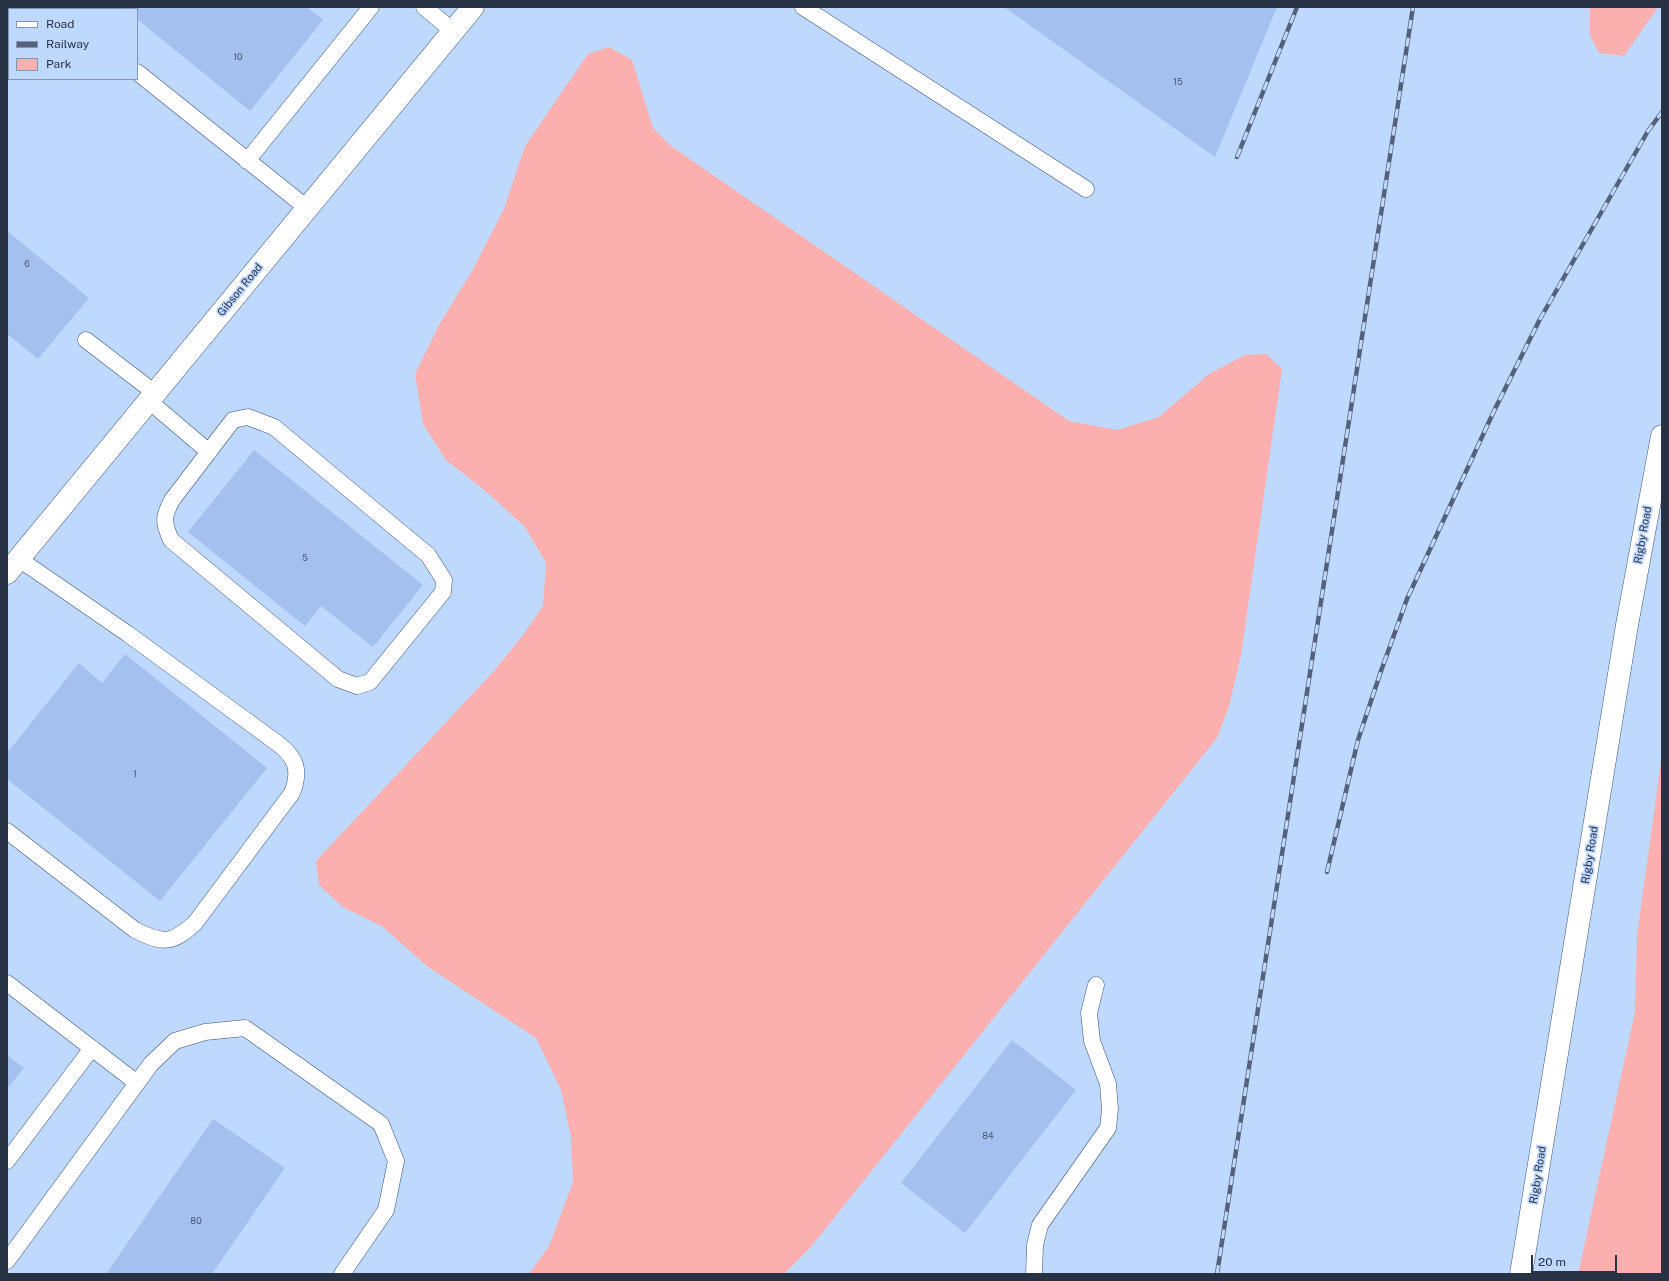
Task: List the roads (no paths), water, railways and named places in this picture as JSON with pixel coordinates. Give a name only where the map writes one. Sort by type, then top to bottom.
[{"type":"street","name":"Gibson Road","points":[[13,566],[473,7]]},
{"type":"street","name":"Rigby Road","points":[[1521,1274],[1627,625],[1662,436]]},
{"type":"lane","points":[[247,161],[371,7]]},
{"type":"lane","points":[[424,7],[453,31]]},
{"type":"lane","points":[[803,7],[1086,189]]},
{"type":"lane","points":[[138,73],[307,208]]},
{"type":"lane","points":[[86,340],[152,397],[209,452]]},
{"type":"lane","points":[[248,417],[274,427],[428,555],[444,580],[443,592],[370,682],[357,686],[338,679],[171,540],[165,526],[166,513],[172,500],[209,452],[233,420],[248,417]]},
{"type":"lane","points":[[7,831],[135,930],[151,938],[159,940],[172,939],[185,932],[195,922],[287,799],[295,784],[296,774],[294,762],[289,752],[278,743],[128,634],[13,566]]},
{"type":"lane","points":[[7,982],[137,1083]]},
{"type":"lane","points":[[1034,1274],[1035,1245],[1040,1226],[1108,1128],[1110,1109],[1108,1084],[1092,1041],[1089,1013],[1096,985]]},
{"type":"lane","points":[[7,1261],[151,1064],[174,1041],[205,1032],[245,1028],[382,1124],[396,1161],[386,1210],[342,1274]]},
{"type":"lane","points":[[7,1162],[92,1048]]},
{"type":"railway","points":[[1237,157],[1297,7]]},
{"type":"railway","points":[[1217,1274],[1413,7]]},
{"type":"railway","points":[[1327,872],[1358,740],[1407,599],[1494,411],[1540,319],[1648,131],[1662,112]]}]
